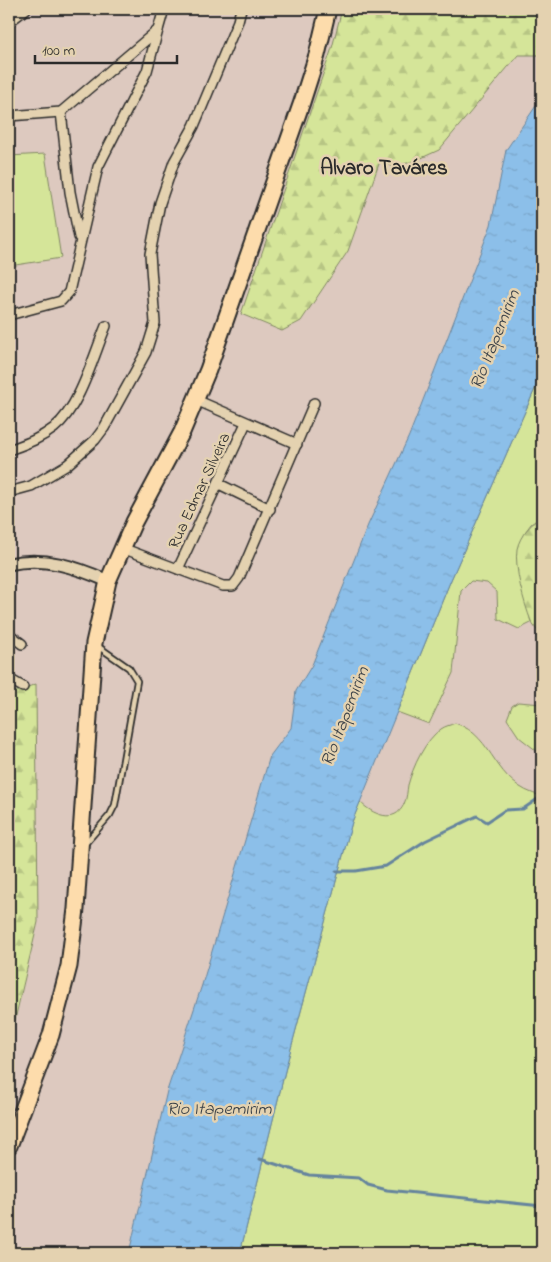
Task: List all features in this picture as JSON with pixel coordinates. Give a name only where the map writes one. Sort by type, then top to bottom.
[{"type":"highway","points":[[9,1146],[51,1035],[69,966],[76,909],[78,852],[94,643],[108,582],[122,548],[182,432],[228,317],[317,54],[328,9]]},
{"type":"street","points":[[9,22],[26,9]]},
{"type":"street","points":[[9,315],[54,303],[65,297],[71,286],[98,167],[147,71],[164,9]]},
{"type":"street","points":[[9,492],[31,486],[67,465],[95,440],[104,428],[146,352],[155,323],[150,254],[160,203],[174,162],[194,126],[238,21],[241,9]]},
{"type":"street","points":[[9,116],[60,112],[98,83],[158,30]]},
{"type":"street","points":[[60,112],[74,216],[80,240]]},
{"type":"street","points":[[9,450],[39,438],[55,427],[68,413],[77,397],[106,326]]},
{"type":"street","points":[[196,400],[297,444]]},
{"type":"street","points":[[122,548],[223,586],[233,586],[239,578],[270,509],[314,403]]},
{"type":"street","name":"Rua Edmar Silveira","points":[[178,569],[246,423]]},
{"type":"street","points":[[219,484],[270,509]]},
{"type":"street","points":[[9,564],[24,560],[67,565],[108,582]]},
{"type":"street","points":[[9,634],[22,644]]},
{"type":"street","points":[[9,679],[23,687]]},
{"type":"lane","points":[[78,852],[110,814],[115,805],[137,681],[129,668],[94,643]]},
{"type":"green space","points":[[342,9],[542,9],[542,55],[518,55],[439,150],[417,160],[394,167],[380,161],[348,251],[301,321],[282,331],[241,314],[332,48]]},
{"type":"green space","points":[[45,154],[61,258],[9,266],[9,156]]},
{"type":"green space","points":[[542,373],[542,516],[531,524],[523,535],[527,604],[531,623],[519,629],[498,619],[497,592],[487,583],[471,581],[461,591],[453,673],[429,724],[397,712],[450,582]]},
{"type":"green space","points":[[542,516],[542,636],[532,623],[525,605],[516,557],[518,544],[523,535]]},
{"type":"green space","points":[[36,684],[38,922],[9,1045],[9,694]]},
{"type":"green space","points":[[518,702],[542,704],[542,755],[519,737],[507,719],[512,706]]},
{"type":"green space","points":[[455,723],[468,729],[479,738],[513,782],[526,790],[542,796],[542,1253],[240,1253],[287,1063],[352,822],[360,802],[371,810],[383,815],[389,816],[400,810],[405,802],[408,785],[420,754],[435,734],[444,727]]},
{"type":"water","name":"Rio Itapemirim","points":[[542,97],[542,373],[450,582],[352,822],[287,1063],[240,1253],[129,1253],[167,1091],[202,985],[270,756],[291,728],[296,691],[312,665],[368,525],[409,436],[445,344],[491,225],[506,150]]},
{"type":"waterway","points":[[336,871],[356,871],[386,866],[425,841],[477,816],[487,822],[505,810],[523,809],[542,796]]},
{"type":"waterway","points":[[260,1159],[309,1175],[359,1178],[368,1185],[387,1190],[542,1206]]},
{"type":"district","name":"Alvaro Taváres","points":[[384,167]]}]
